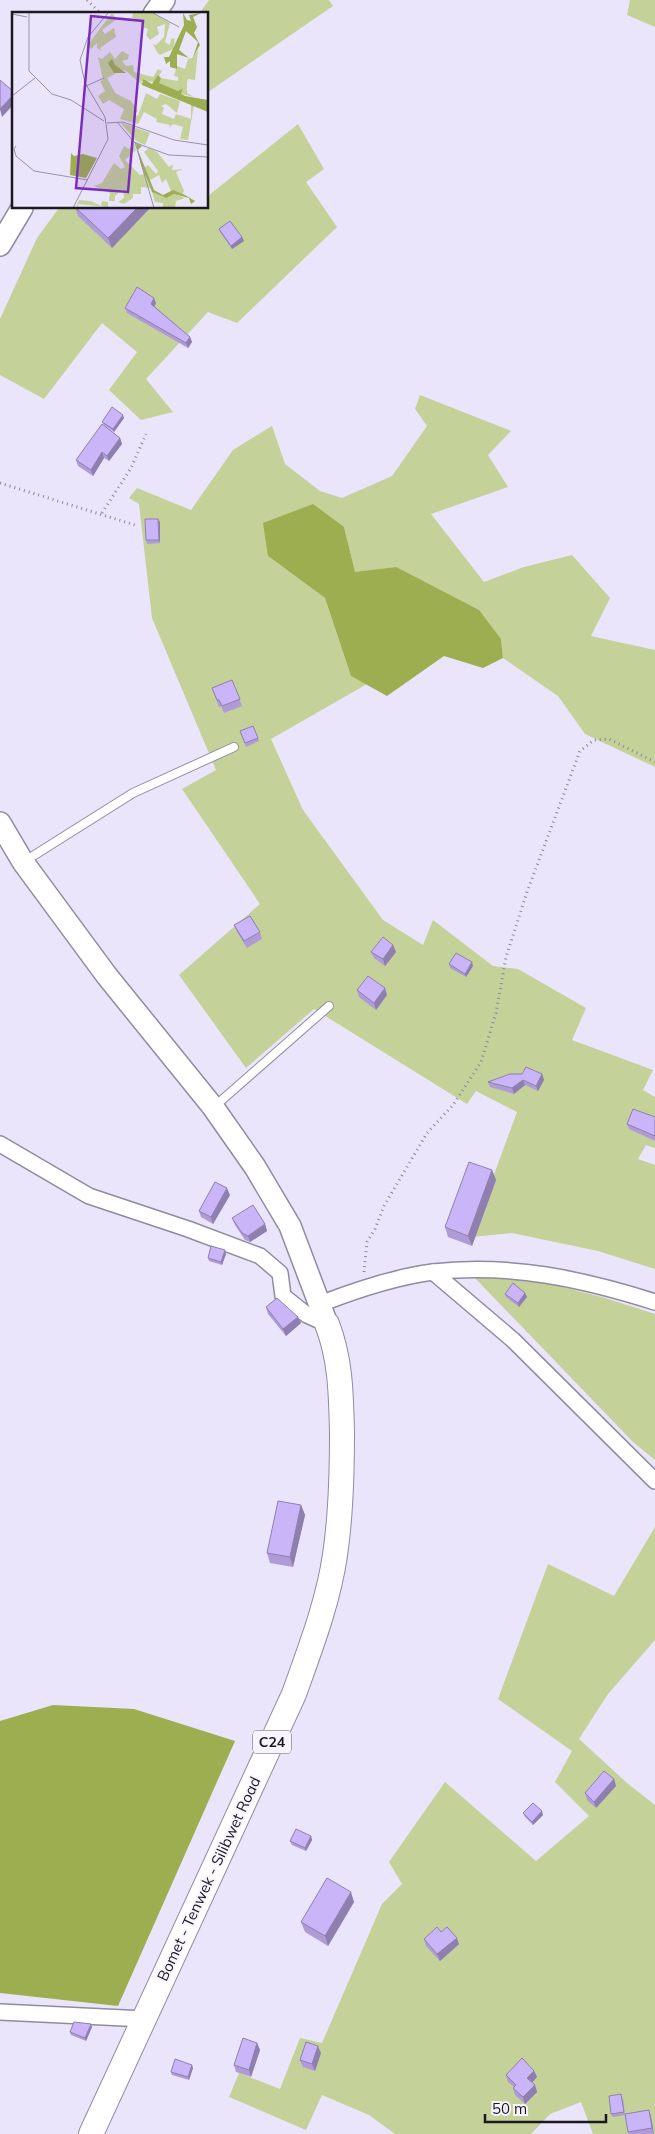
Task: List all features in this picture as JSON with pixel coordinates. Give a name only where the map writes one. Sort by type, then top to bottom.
[{"type":"main road","points":[[155,12],[164,0]]},
{"type":"main road","points":[[0,245],[21,209]]},
{"type":"main road","name":"C24","points":[[0,823],[23,862],[107,976],[213,1108],[255,1167],[290,1226],[323,1314]]},
{"type":"main road","name":"Bomet - Tenwek - Silibwet Road","points":[[91,2134],[294,1694],[317,1630],[335,1557],[341,1501],[341,1384],[335,1344],[323,1314]]},
{"type":"street","points":[[0,1144],[90,1196],[260,1256],[280,1273],[283,1296],[307,1315],[323,1314],[362,1288],[433,1272],[507,1270],[566,1278],[617,1290],[655,1302]]},
{"type":"street","points":[[433,1272],[513,1340],[655,1481]]},
{"type":"street","points":[[0,2012],[145,2019]]},
{"type":"lane","points":[[23,862],[133,793],[234,747]]},
{"type":"lane","points":[[213,1108],[329,1006]]},
{"type":"path","points":[[87,0],[100,12]]},
{"type":"path","points":[[102,513],[131,468],[146,434]]},
{"type":"path","points":[[0,483],[102,513],[135,525]]},
{"type":"path","points":[[362,1288],[367,1242],[384,1206],[427,1133],[453,1105],[481,1062],[496,1013],[506,957],[527,892],[580,751],[594,740],[609,739],[655,762]]},
{"type":"green space","points":[[209,0],[329,0],[333,6],[209,91],[209,12],[200,12]]},
{"type":"green space","points":[[630,0],[655,0],[655,27],[627,15]]},
{"type":"green space","points":[[298,124],[324,169],[306,182],[337,227],[237,323],[208,312],[146,379],[173,412],[141,420],[109,390],[137,352],[102,323],[44,399],[0,375],[0,319],[37,238],[58,209],[209,209],[209,195]]},
{"type":"green space","points":[[420,395],[511,431],[488,455],[508,487],[431,514],[484,582],[524,567],[572,555],[610,598],[591,636],[655,650],[655,767],[585,734],[558,696],[503,658],[501,639],[396,567],[355,573],[344,527],[268,556],[325,598],[351,676],[367,684],[271,739],[303,810],[383,920],[423,945],[433,920],[493,966],[518,969],[586,1008],[572,1040],[653,1070],[643,1090],[655,1097],[655,1148],[646,1145],[638,1159],[655,1165],[655,1269],[598,1251],[512,1233],[471,1237],[517,1112],[476,1091],[467,1104],[314,1009],[246,1068],[179,975],[260,904],[182,789],[216,770],[152,618],[139,504],[129,498],[137,488],[191,510],[233,450],[272,426],[285,464],[320,491],[342,498],[392,476],[427,426],[415,409]]},
{"type":"green space","points":[[313,504],[344,527],[355,572],[396,567],[479,610],[501,639],[503,658],[483,668],[444,656],[387,696],[351,676],[325,598],[268,556],[263,523]]},
{"type":"green space","points":[[472,1275],[522,1277],[602,1297],[655,1314],[655,1460],[633,1442]]},
{"type":"green space","points":[[655,1527],[655,1640],[608,1694],[579,1739],[627,1783],[655,1805],[655,2134],[593,2134],[581,2102],[550,2114],[531,2134],[395,2134],[369,2115],[322,2095],[306,2130],[229,2097],[239,2073],[280,2089],[300,2038],[322,2043],[382,1904],[402,1884],[389,1862],[445,1782],[536,1861],[589,1816],[555,1782],[572,1751],[498,1699],[548,1564],[614,1596]]},
{"type":"green space","points":[[53,1705],[134,1709],[235,1741],[118,2006],[0,1993],[0,1721]]},
{"type":"building","points":[[0,80],[12,90],[12,96],[0,109]]},
{"type":"building","points":[[77,209],[136,209],[108,238]]},
{"type":"building","points":[[230,221],[242,237],[231,246],[219,229]]},
{"type":"building","points":[[137,287],[154,298],[151,304],[190,337],[186,343],[125,308]]},
{"type":"building","points":[[112,407],[123,415],[113,429],[102,422]]},
{"type":"building","points":[[102,424],[120,438],[107,456],[102,452],[91,470],[76,460]]},
{"type":"building","points":[[145,519],[158,519],[159,540],[146,540]]},
{"type":"building","points":[[232,680],[240,699],[222,706],[212,688]]},
{"type":"building","points":[[253,726],[258,738],[245,743],[240,731]]},
{"type":"building","points":[[250,916],[260,932],[244,941],[234,925]]},
{"type":"building","points":[[383,937],[393,945],[383,959],[371,952]]},
{"type":"building","points":[[456,953],[472,962],[465,974],[449,964]]},
{"type":"building","points":[[368,976],[385,988],[374,1003],[357,990]]},
{"type":"building","points":[[526,1067],[542,1074],[536,1086],[523,1080],[512,1088],[488,1082],[510,1074],[522,1074]]},
{"type":"building","points":[[633,1109],[655,1117],[655,1136],[627,1124]]},
{"type":"building","points":[[469,1162],[492,1170],[468,1236],[445,1227]]},
{"type":"building","points":[[215,1182],[227,1188],[211,1217],[199,1211]]},
{"type":"building","points":[[253,1205],[265,1224],[248,1236],[242,1233],[232,1218]]},
{"type":"building","points":[[211,1246],[225,1250],[221,1262],[208,1258]]},
{"type":"building","points":[[513,1283],[525,1293],[518,1303],[505,1294]]},
{"type":"building","points":[[277,1298],[298,1317],[283,1329],[266,1307]]},
{"type":"building","points":[[278,1501],[301,1505],[290,1557],[267,1553]]},
{"type":"building","points":[[604,1771],[614,1779],[594,1802],[585,1793]]},
{"type":"building","points":[[533,1803],[542,1811],[532,1822],[523,1813]]},
{"type":"building","points":[[296,1829],[311,1836],[305,1848],[290,1841]]},
{"type":"building","points":[[327,1878],[351,1892],[325,1936],[301,1922]]},
{"type":"building","points":[[437,1927],[441,1932],[447,1927],[457,1938],[437,1954],[424,1939]]},
{"type":"building","points":[[74,2022],[91,2024],[85,2038],[70,2032]]},
{"type":"building","points":[[243,2038],[257,2043],[249,2070],[234,2065]]},
{"type":"building","points":[[306,2042],[318,2046],[312,2064],[300,2060]]},
{"type":"building","points":[[522,2058],[534,2071],[527,2078],[535,2085],[523,2097],[513,2088],[516,2085],[506,2075]]},
{"type":"building","points":[[175,2059],[192,2065],[188,2077],[171,2072]]},
{"type":"building","points":[[621,2094],[624,2112],[611,2114],[609,2096]]},
{"type":"building","points":[[649,2110],[652,2128],[628,2132],[625,2114]]}]
